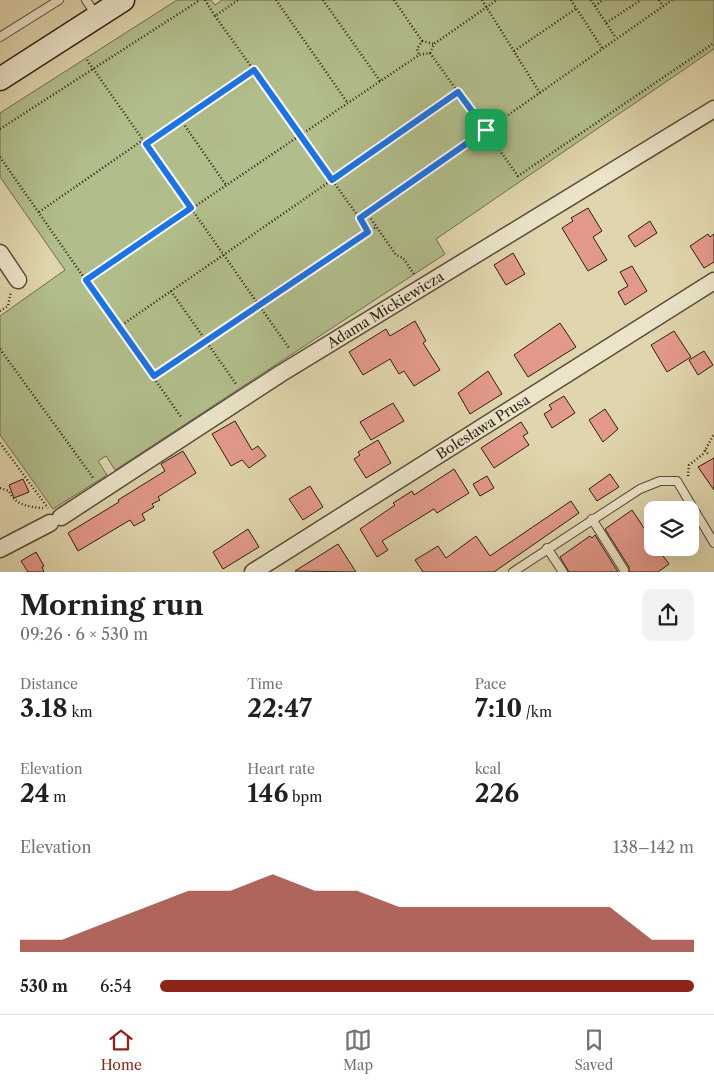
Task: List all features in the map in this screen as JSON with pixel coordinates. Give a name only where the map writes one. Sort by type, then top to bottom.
[{"type":"street","points":[[0,79],[92,8],[123,0]]},
{"type":"street","name":"Adama Mickiewicza","points":[[0,549],[280,374],[714,109]]},
{"type":"street","points":[[0,253],[15,284]]},
{"type":"street","name":"Bolesława Prusa","points":[[253,572],[714,281]]},
{"type":"lane","points":[[0,37],[58,0]]},
{"type":"lane","points":[[513,572],[640,489],[660,481],[677,481],[714,544]]},
{"type":"lane","points":[[592,519],[624,570]]},
{"type":"lane","points":[[547,548],[563,572]]},
{"type":"path","points":[[0,129],[200,0]]},
{"type":"path","points":[[204,0],[360,218],[368,232]]},
{"type":"path","points":[[215,16],[238,0]]},
{"type":"path","points":[[276,0],[347,102]]},
{"type":"path","points":[[323,0],[380,81]]},
{"type":"path","points":[[394,0],[422,41],[434,44]]},
{"type":"path","points":[[482,0],[540,92]]},
{"type":"path","points":[[430,53],[434,44],[497,0]]},
{"type":"path","points":[[571,0],[602,48]]},
{"type":"path","points":[[591,0],[616,38]]},
{"type":"path","points":[[595,6],[604,0]]},
{"type":"path","points":[[606,23],[641,0]]},
{"type":"path","points":[[659,0],[663,6]]},
{"type":"path","points":[[360,218],[672,0]]},
{"type":"path","points":[[514,51],[577,8]]},
{"type":"path","points":[[419,54],[417,49],[422,41]]},
{"type":"path","points":[[430,53],[518,176],[714,43]]},
{"type":"path","points":[[86,280],[419,54],[430,53]]},
{"type":"path","points":[[88,60],[289,348]]},
{"type":"path","points":[[146,144],[254,70]]},
{"type":"path","points":[[119,327],[458,92]]},
{"type":"path","points":[[181,120],[226,185]]},
{"type":"path","points":[[38,212],[143,140]]},
{"type":"path","points":[[0,157],[181,417]]},
{"type":"path","points":[[367,213],[396,255],[403,258],[415,275]]},
{"type":"path","points":[[154,376],[376,226]]},
{"type":"path","points":[[0,311],[8,306],[15,284]]},
{"type":"path","points":[[171,292],[207,341],[237,387]]},
{"type":"path","points":[[0,349],[96,482]]},
{"type":"path","points":[[688,478],[690,465],[705,450],[714,434]]},
{"type":"path","points":[[0,443],[53,516]]},
{"type":"path","points":[[705,450],[709,455]]},
{"type":"path","points":[[0,488],[9,491],[12,500],[53,516]]},
{"type":"green space","points":[[177,0],[211,0],[215,5],[222,0],[714,0],[714,49],[436,239],[445,254],[115,470],[106,456],[98,461],[107,475],[53,509],[0,435],[0,316],[65,270],[0,177],[0,113]]},
{"type":"building","points":[[588,208],[602,231],[593,237],[607,260],[588,271],[562,228],[573,221],[571,218]]},
{"type":"building","points":[[650,221],[657,233],[635,247],[628,236]]},
{"type":"building","points":[[708,234],[710,237],[714,234],[714,262],[704,268],[690,246]]},
{"type":"building","points":[[513,253],[525,274],[506,285],[494,265]]},
{"type":"building","points":[[632,266],[647,291],[625,305],[618,292],[628,286],[620,272]]},
{"type":"building","points":[[415,321],[426,341],[423,343],[440,370],[414,386],[404,371],[399,374],[390,359],[363,375],[349,352],[386,329],[390,336]]},
{"type":"building","points":[[560,323],[576,347],[528,377],[514,355]]},
{"type":"building","points":[[674,331],[691,357],[667,372],[651,345]]},
{"type":"building","points":[[704,351],[713,365],[698,375],[689,360]]},
{"type":"building","points":[[488,371],[502,394],[470,414],[458,393]]},
{"type":"building","points":[[564,396],[575,413],[552,428],[544,414],[552,409],[549,405]]},
{"type":"building","points":[[393,403],[404,421],[371,440],[360,422]]},
{"type":"building","points":[[605,409],[618,429],[603,442],[589,420]]},
{"type":"building","points":[[235,421],[252,450],[258,446],[266,456],[249,468],[242,460],[231,466],[212,434]]},
{"type":"building","points":[[521,422],[528,433],[523,436],[529,445],[494,468],[481,448]]},
{"type":"building","points":[[378,440],[391,463],[366,478],[354,459],[360,455],[358,452]]},
{"type":"building","points":[[183,451],[196,473],[158,497],[160,500],[152,504],[154,507],[142,514],[145,520],[134,526],[130,520],[78,551],[68,533],[165,471],[161,464]]},
{"type":"building","points":[[714,458],[714,490],[698,467]]},
{"type":"building","points":[[454,469],[469,493],[437,513],[434,509],[382,541],[388,550],[377,557],[360,529],[395,505],[393,503],[412,491],[414,495]]},
{"type":"building","points":[[610,474],[619,487],[597,501],[589,489]]},
{"type":"building","points":[[487,476],[494,488],[480,496],[473,484]]},
{"type":"building","points":[[23,479],[29,492],[14,498],[9,485]]},
{"type":"building","points":[[310,486],[323,507],[303,520],[289,499]]},
{"type":"building","points":[[571,501],[579,513],[494,572],[423,572],[415,560],[438,546],[446,558],[476,536],[490,556]]},
{"type":"building","points":[[632,510],[644,528],[644,556],[663,556],[669,564],[658,572],[629,572],[629,567],[605,529]]},
{"type":"building","points":[[248,529],[259,547],[223,569],[213,552]]},
{"type":"building","points":[[595,535],[618,572],[569,572],[560,557],[590,536],[592,538]]},
{"type":"building","points":[[338,544],[356,572],[295,571]]},
{"type":"building","points":[[36,552],[44,566],[42,567],[44,572],[28,572],[21,561]]},
{"type":"route","points":[[254,70],[332,180],[458,92],[486,130],[360,218],[368,232],[154,376],[86,280],[191,208],[146,144],[254,70]]}]
